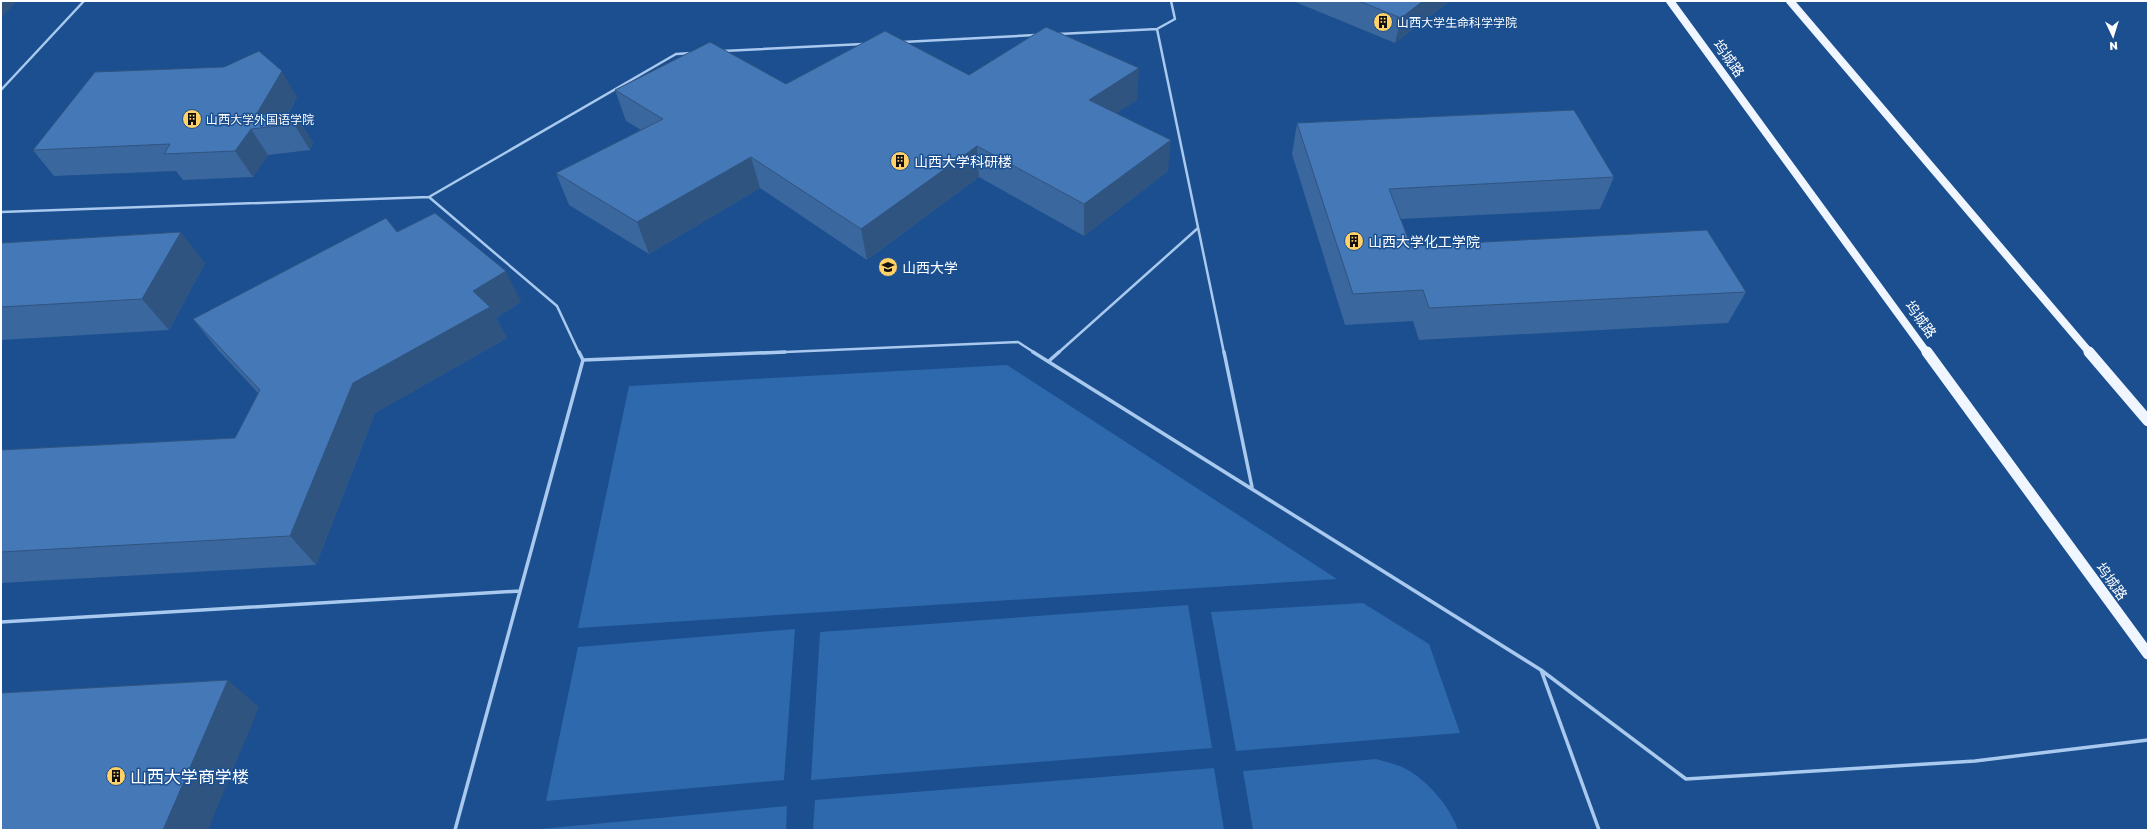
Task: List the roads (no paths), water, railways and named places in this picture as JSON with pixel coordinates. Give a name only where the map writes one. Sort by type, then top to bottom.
[{"type":"main road","name":"坞城路","points":[[1670,1],[2148,654]]},
{"type":"main road","points":[[1790,1],[2148,421]]},
{"type":"lane","points":[[1,90],[84,1]]},
{"type":"lane","points":[[1054,34],[1157,29],[1175,19],[1171,1]]},
{"type":"lane","points":[[1157,29],[1252,487]]},
{"type":"lane","points":[[897,42],[1039,35]]},
{"type":"lane","points":[[716,52],[865,44]]},
{"type":"lane","points":[[1,212],[429,197],[676,54],[700,53]]},
{"type":"lane","points":[[429,197],[557,306],[583,360],[455,830]]},
{"type":"lane","points":[[1049,361],[1198,228]]},
{"type":"lane","points":[[583,360],[1018,342],[1252,487],[1541,670],[1686,779],[1975,760],[2148,740]]},
{"type":"lane","points":[[1,622],[520,591]]},
{"type":"lane","points":[[1541,670],[1599,830]]},
{"type":"place","name":"山西大学生命科学学院","points":[[1383,22]]},
{"type":"place","name":"山西大学外国语学院","points":[[192,119]]},
{"type":"place","name":"山西大学科研楼","points":[[900,161]]},
{"type":"place","name":"山西大学化工学院","points":[[1354,241]]},
{"type":"place","name":"山西大学","points":[[888,267]]},
{"type":"place","name":"山西大学商学楼","points":[[116,776]]}]
